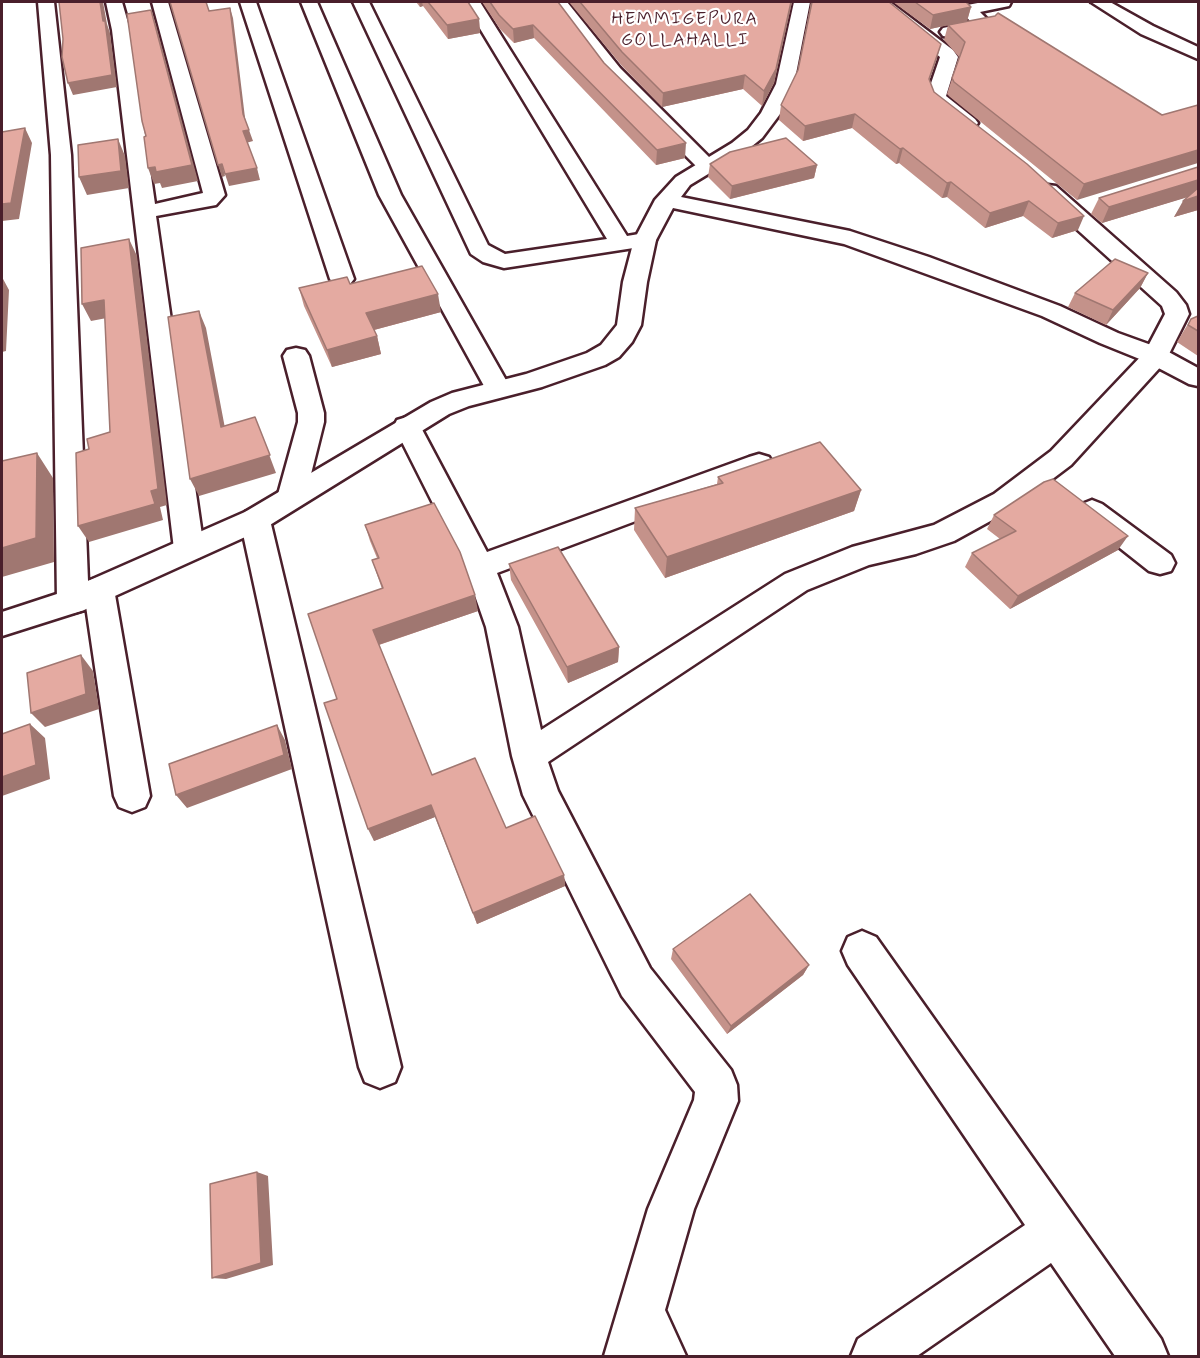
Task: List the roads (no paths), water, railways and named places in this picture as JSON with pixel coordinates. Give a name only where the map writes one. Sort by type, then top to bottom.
[{"type":"street","points":[[46,2],[61,155],[86,595],[132,796]]},
{"type":"street","points":[[114,2],[122,30],[189,549]]},
{"type":"street","points":[[144,212],[208,200],[214,195],[160,2]]},
{"type":"street","points":[[248,2],[342,279]]},
{"type":"street","points":[[309,2],[390,195],[498,388]]},
{"type":"street","points":[[361,2],[478,249],[491,257],[504,261],[633,242],[683,181],[754,134],[770,114],[785,84],[802,2]]},
{"type":"street","points":[[2,624],[86,595],[255,520],[407,426],[461,399],[544,377],[596,359],[610,351],[623,338],[629,325],[634,282],[633,242],[472,2]]},
{"type":"street","points":[[560,2],[613,72],[707,166]]},
{"type":"street","points":[[880,2],[949,57],[936,98],[986,137]]},
{"type":"street","points":[[926,37],[984,25],[968,10],[1003,2]]},
{"type":"street","points":[[1099,2],[1147,30],[1198,54]]},
{"type":"street","points":[[1037,180],[1168,297],[1177,314],[1156,356],[1061,458],[1058,486]]},
{"type":"street","points":[[666,200],[850,238],[1051,311],[1109,338],[1156,356],[1198,378]]},
{"type":"street","points":[[1071,211],[1092,204]]},
{"type":"street","points":[[291,498],[311,422],[311,412],[296,356]]},
{"type":"street","points":[[407,426],[480,567],[506,643],[529,756],[541,795],[636,982],[716,1084],[716,1101],[671,1209],[628,1356]]},
{"type":"street","points":[[480,567],[772,459]]},
{"type":"street","points":[[1058,486],[1160,563]]},
{"type":"street","points":[[529,756],[796,582],[863,555],[916,543],[944,533],[1004,501],[1058,486]]},
{"type":"street","points":[[255,520],[380,1067]]},
{"type":"street","points":[[862,951],[1144,1356]]},
{"type":"street","points":[[875,1356],[1057,1231]]},
{"type":"street","points":[[641,1312],[662,1356]]},
{"type":"district","name":"HEMMIGEPURA GOLLAHALLI","points":[[685,30]]}]
